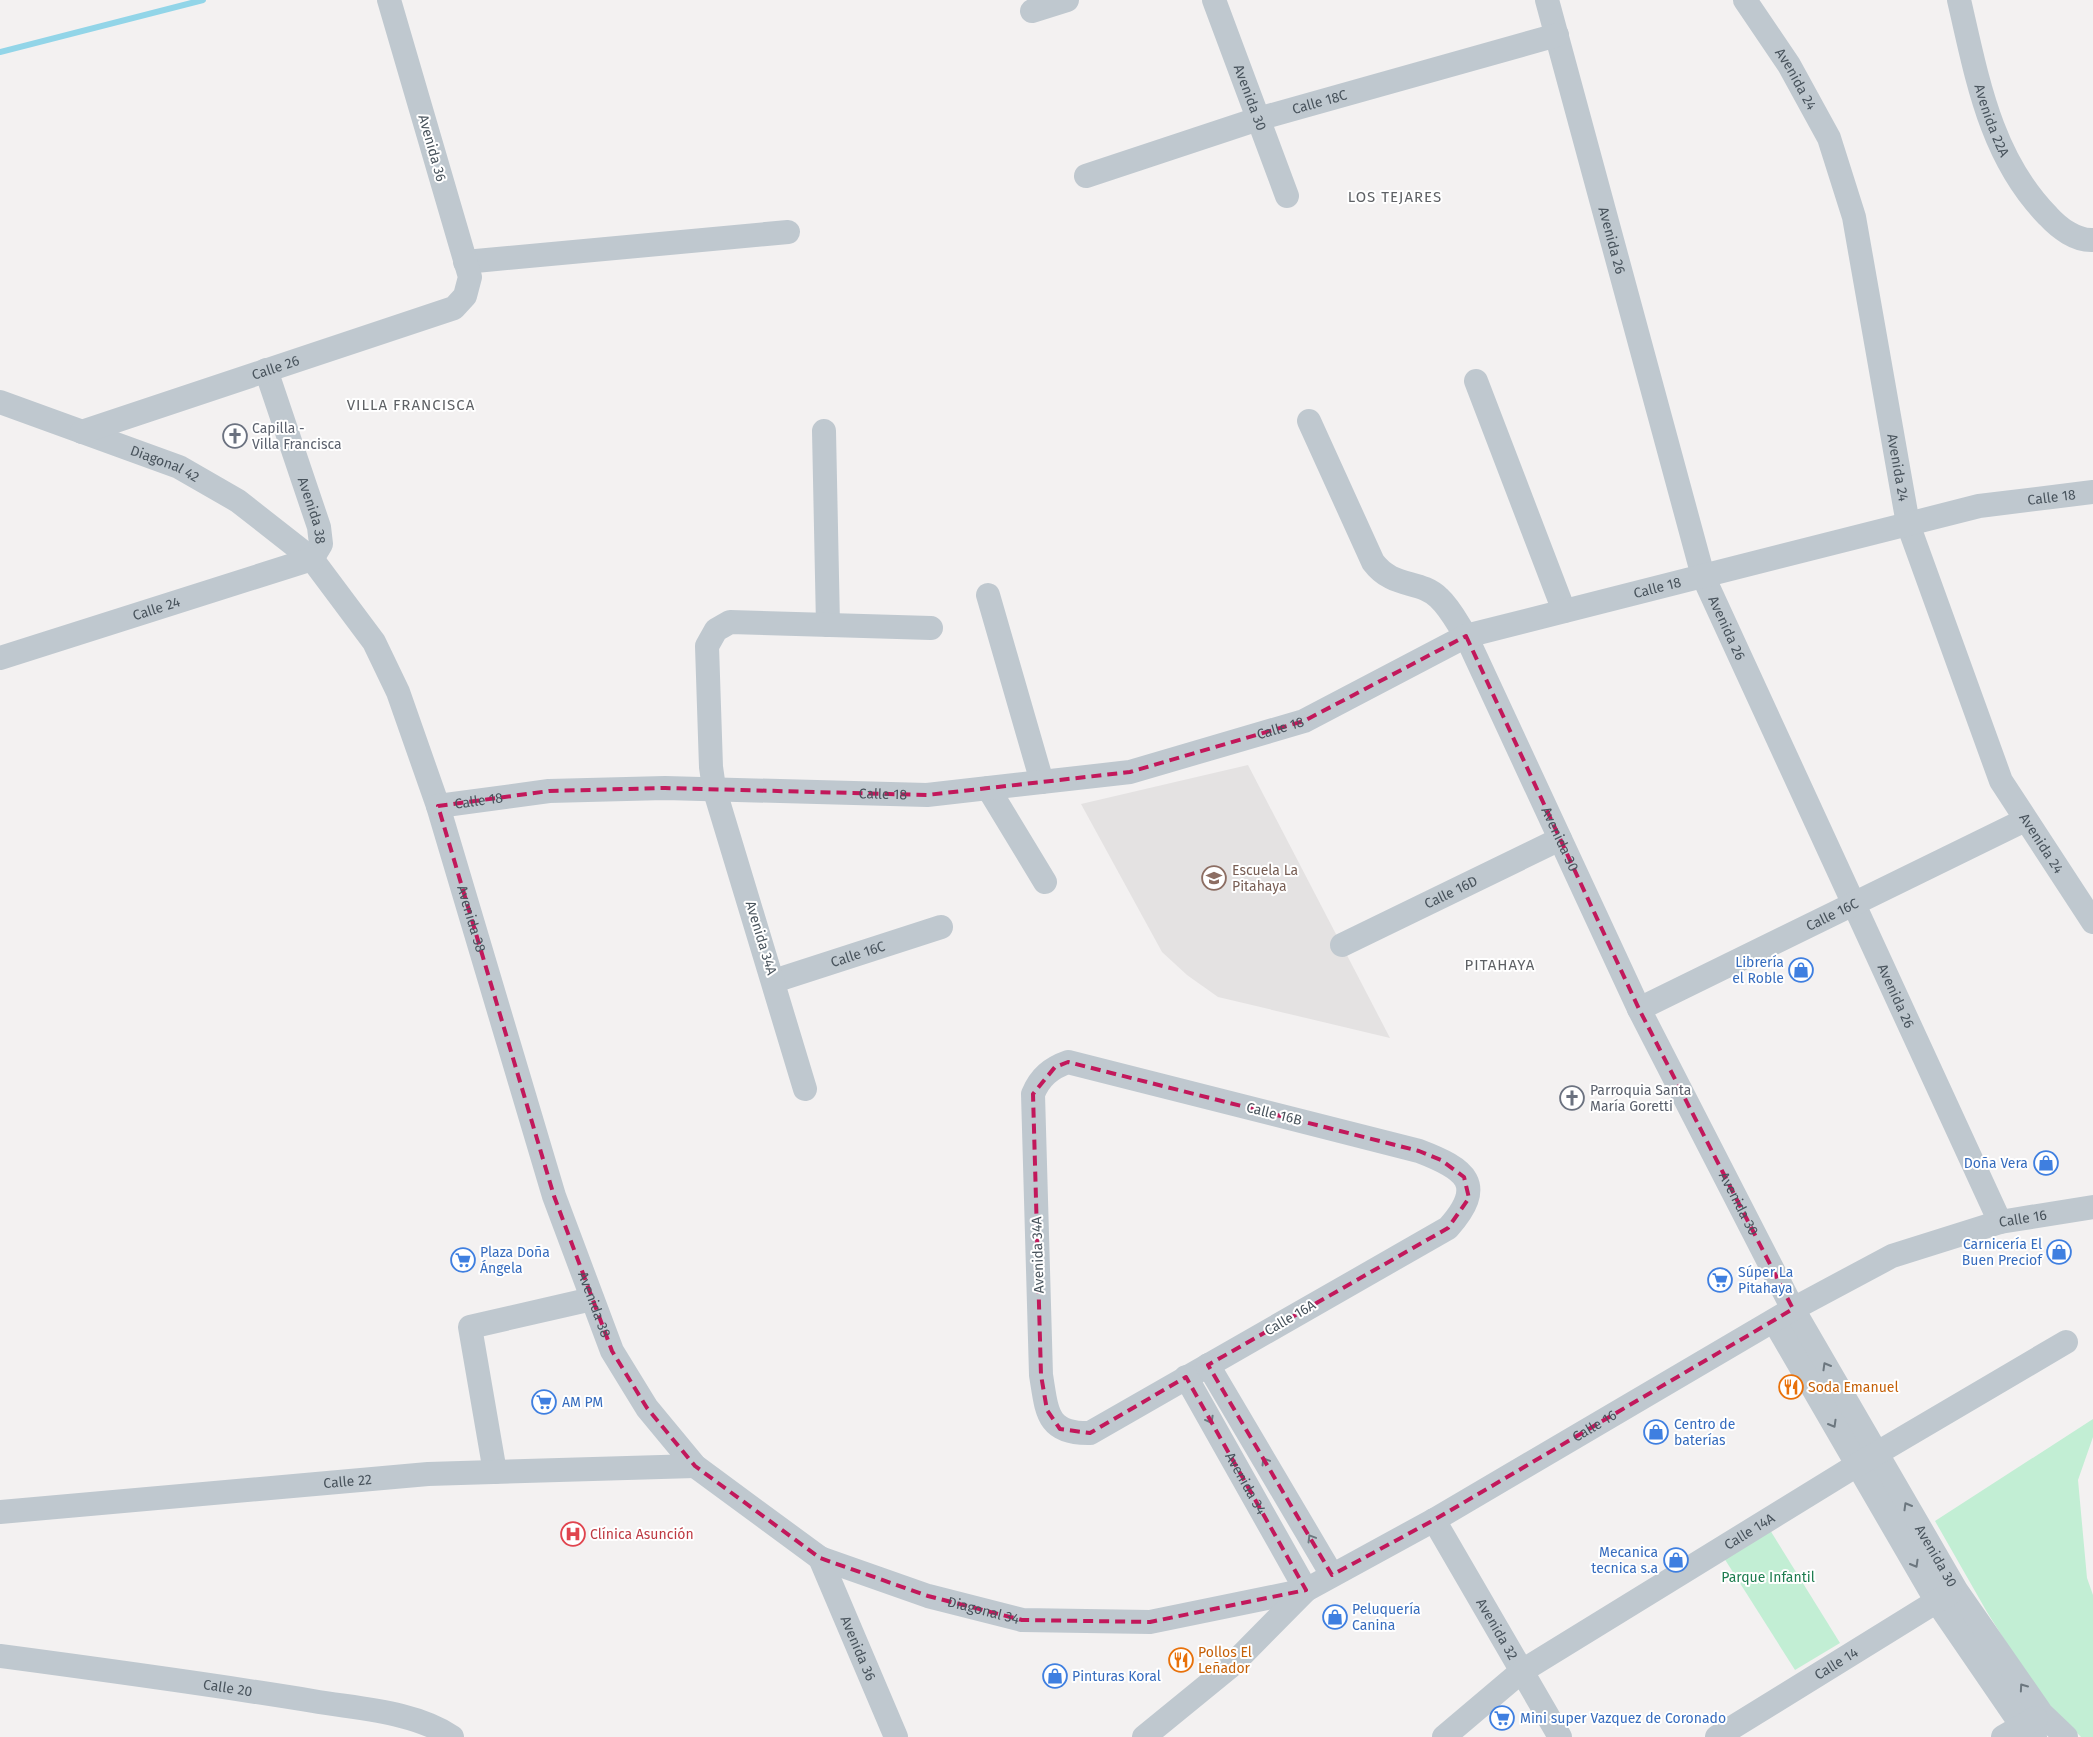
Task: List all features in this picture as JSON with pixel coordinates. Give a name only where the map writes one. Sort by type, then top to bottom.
[{"type":"street","name":"Avenida 36","points":[[389,0],[470,277],[465,296]]},
{"type":"street","points":[[1032,11],[1067,0]]},
{"type":"street","name":"Avenida 30","points":[[1214,0],[1287,196]]},
{"type":"street","name":"Avenida 26","points":[[1547,0],[1703,576],[2000,1222]]},
{"type":"street","name":"Avenida 24","points":[[1745,0],[1789,65],[1830,138],[1854,217],[1908,524],[2001,781],[2093,922]]},
{"type":"street","name":"Avenida 22A","points":[[1959,0],[1984,108],[2000,146],[2028,196],[2057,225],[2083,241],[2093,240]]},
{"type":"street","name":"Calle 18C","points":[[1086,176],[1258,119],[1556,36]]},
{"type":"street","points":[[465,262],[788,232]]},
{"type":"street","name":"Calle 26","points":[[82,432],[454,308],[465,296]]},
{"type":"street","name":"Avenida 38","points":[[266,370],[318,528],[321,544],[312,559],[374,642],[398,692],[438,806],[554,1196],[612,1351],[646,1408],[696,1466]]},
{"type":"street","points":[[1476,381],[1564,611]]},
{"type":"street","name":"Diagonal 42","points":[[0,402],[179,467],[238,501],[312,559]]},
{"type":"street","name":"Avenida 30","points":[[1309,421],[1381,574],[1403,584],[1426,589],[1439,598],[1466,636],[1639,1010],[1784,1315],[1866,1459],[2026,1729],[2066,1737]]},
{"type":"street","points":[[824,431],[828,625]]},
{"type":"street","name":"Calle 18","points":[[438,806],[549,791],[714,788],[927,794],[1130,772],[1304,722],[1466,636],[1979,506],[2093,492]]},
{"type":"street","name":"Calle 24","points":[[0,658],[312,559]]},
{"type":"street","points":[[988,595],[1042,782]]},
{"type":"street","name":"Avenida 34A","points":[[805,1089],[774,981],[714,788],[711,768],[707,646],[716,630],[730,622],[931,628]]},
{"type":"street","points":[[988,788],[1045,882]]},
{"type":"street","name":"Calle 16C","points":[[1639,1010],[2025,820]]},
{"type":"street","name":"Calle 16D","points":[[1342,946],[1560,839]]},
{"type":"street","name":"Calle 16C","points":[[774,981],[941,927]]},
{"type":"street","name":"Avenida 34A","points":[[1068,1062],[1055,1067],[1044,1075],[1033,1094],[1041,1375],[1046,1410],[1052,1420],[1060,1429],[1090,1433]]},
{"type":"street","name":"Calle 16B","points":[[1068,1062],[1419,1152],[1441,1160],[1458,1170],[1468,1186]]},
{"type":"street","name":"Calle 16A","points":[[1090,1433],[1448,1228],[1462,1213],[1469,1198],[1468,1186]]},
{"type":"street","name":"Calle 16","points":[[1144,1737],[1231,1666],[1306,1590],[1332,1574],[1434,1520],[1784,1315],[1892,1256],[2000,1222],[2093,1207]]},
{"type":"street","points":[[495,1472],[470,1327],[592,1299]]},
{"type":"street","name":"Calle 14A","points":[[1444,1737],[1522,1671],[1866,1459],[2066,1342]]},
{"type":"street","name":"Avenida 34","points":[[1208,1365],[1332,1574]]},
{"type":"street","name":"Avenida 34","points":[[1186,1378],[1306,1590]]},
{"type":"street","name":"Calle 22","points":[[0,1512],[428,1474],[696,1466]]},
{"type":"street","name":"Diagonal 34","points":[[696,1466],[820,1558],[928,1596],[1022,1620],[1150,1622],[1306,1590]]},
{"type":"street","name":"Avenida 32","points":[[1434,1520],[1560,1737]]},
{"type":"street","name":"Avenida 36","points":[[820,1558],[896,1737]]},
{"type":"street","name":"Calle 14","points":[[1717,1737],[1946,1596]]},
{"type":"street","name":"Calle 20","points":[[0,1656],[195,1681],[389,1714],[439,1728],[452,1737]]},
{"type":"highlighted area","points":[[1466,636],[1639,1009],[1793,1309],[1434,1520],[1332,1575],[1208,1365],[1448,1228],[1469,1198],[1464,1177],[1441,1160],[1419,1151],[1068,1062],[1055,1067],[1033,1094],[1041,1375],[1047,1410],[1060,1429],[1090,1433],[1186,1377],[1306,1590],[1150,1622],[1022,1620],[928,1596],[820,1558],[695,1466],[647,1408],[612,1351],[554,1196],[438,806],[549,791],[665,788],[927,795],[1130,772],[1304,721]]},
{"type":"shaded area","name":"Escuela La Pitahaya","points":[[1248,765],[1390,1038],[1218,997],[1187,975],[1162,952],[1081,804]]},
{"type":"green space","points":[[2093,1419],[2093,1437],[2078,1480],[2087,1578],[2093,1595],[2093,1737],[2081,1737],[2038,1693],[1987,1612],[1935,1521]]},
{"type":"green space","name":"Parque Infantil","points":[[1770,1530],[1840,1643],[1795,1670],[1724,1558]]},
{"type":"waterway","points":[[0,52],[203,0]]},
{"type":"place","name":"Capilla - Villa Francisca","points":[[235,436]]},
{"type":"place","name":"Escuela La Pitahaya","points":[[1214,878]]},
{"type":"place","name":"Librería el Roble","points":[[1801,970]]},
{"type":"place","name":"Parroquia Santa María Goretti","points":[[1572,1098]]},
{"type":"place","name":"Doña Vera","points":[[2046,1163]]},
{"type":"place","name":"Carnicería El Buen Preciof","points":[[2059,1252]]},
{"type":"place","name":"Plaza Doña Ángela","points":[[463,1260]]},
{"type":"place","name":"Súper La Pitahaya","points":[[1720,1280]]},
{"type":"place","name":"Soda Emanuel","points":[[1791,1387]]},
{"type":"place","name":"AM PM","points":[[544,1402]]},
{"type":"place","name":"Centro de baterías","points":[[1656,1432]]},
{"type":"place","name":"Clínica Asunción","points":[[573,1534]]},
{"type":"place","name":"Mecanica tecnica s.a","points":[[1676,1560]]},
{"type":"place","name":"Peluquería Canina","points":[[1335,1617]]},
{"type":"place","name":"Pollos El Leñador","points":[[1181,1660]]},
{"type":"place","name":"Pinturas Koral","points":[[1055,1676]]},
{"type":"place","name":"Mini super Vazquez de Coronado","points":[[1502,1718]]},
{"type":"district","name":"LOS TEJARES","points":[[1395,197]]},
{"type":"district","name":"VILLA FRANCISCA","points":[[411,405]]},
{"type":"district","name":"PITAHAYA","points":[[1500,965]]}]
